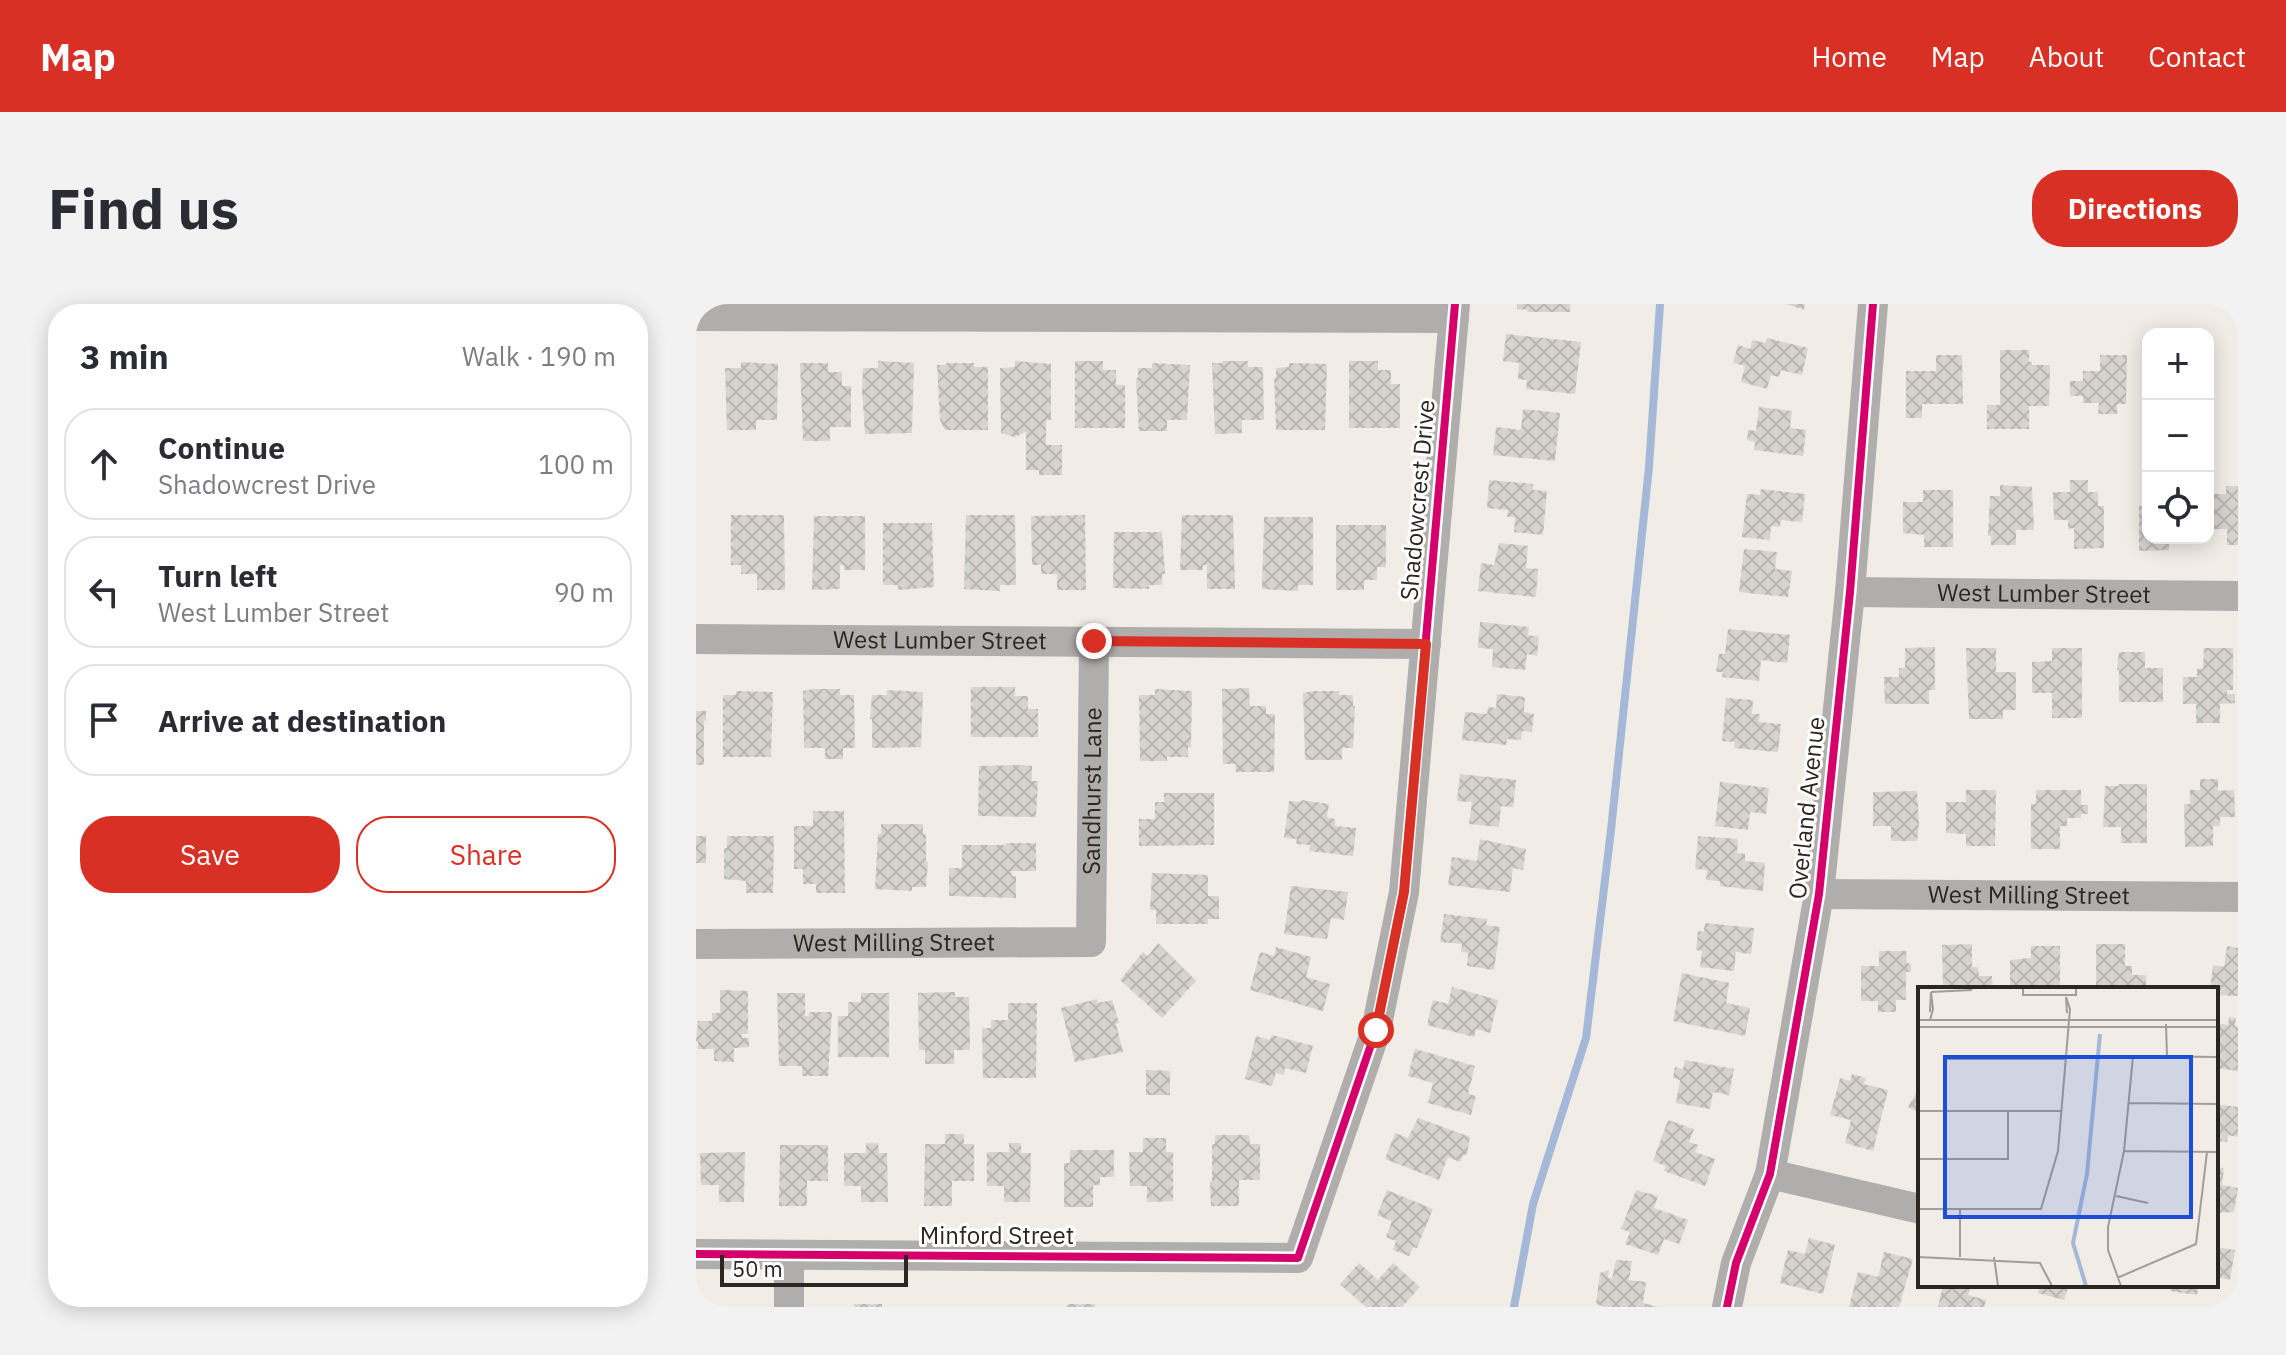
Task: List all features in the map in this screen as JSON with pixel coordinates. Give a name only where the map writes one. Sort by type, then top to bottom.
[{"type":"street","name":"Overland Avenue","points":[[1727,1307],[1736,1263],[1770,1174],[1819,894],[1850,592],[1873,304]]},
{"type":"street","points":[[696,316],[1454,311]]},
{"type":"street","name":"Shadowcrest Drive","points":[[1298,1258],[1376,1030],[1404,892],[1454,311]]},
{"type":"street","name":"West Lumber Street","points":[[1850,592],[2238,596]]},
{"type":"street","name":"West Lumber Street","points":[[696,639],[1426,644]]},
{"type":"street","name":"Sandhurst Lane","points":[[1091,942],[1094,641]]},
{"type":"street","name":"West Milling Street","points":[[1819,894],[2238,897]]},
{"type":"street","name":"West Milling Street","points":[[696,944],[1091,942]]},
{"type":"street","points":[[1770,1174],[1918,1209]]},
{"type":"street","name":"Minford Street","points":[[696,1254],[1298,1258]]},
{"type":"street","points":[[789,1255],[789,1307]]},
{"type":"building","points":[[1517,304],[1570,304],[1570,312],[1527,312],[1517,309]]},
{"type":"building","points":[[1786,304],[1805,304],[1804,310]]},
{"type":"building","points":[[1506,334],[1581,342],[1575,394],[1526,389],[1527,380],[1518,379],[1519,363],[1503,361]]},
{"type":"building","points":[[1767,338],[1808,348],[1802,375],[1781,370],[1779,377],[1771,375],[1767,389],[1741,382],[1745,366],[1733,363],[1738,345],[1750,349],[1752,340],[1765,343]]},
{"type":"building","points":[[2000,350],[2029,350],[2032,365],[2050,365],[2049,406],[2029,406],[2029,429],[1987,429],[1987,405],[2000,405]]},
{"type":"building","points":[[1936,355],[1962,355],[1963,404],[1922,404],[1922,418],[1906,418],[1906,371],[1936,371]]},
{"type":"building","points":[[2100,355],[2127,355],[2126,404],[2117,404],[2117,414],[2098,414],[2099,403],[2083,403],[2083,396],[2070,396],[2070,381],[2083,381],[2083,371],[2100,371]]},
{"type":"building","points":[[878,361],[914,363],[912,433],[865,434],[863,368],[878,368]]},
{"type":"building","points":[[1015,361],[1051,364],[1051,420],[1046,420],[1046,445],[1062,445],[1062,475],[1039,475],[1039,470],[1026,470],[1026,432],[1014,437],[1001,433],[1000,368],[1015,367]]},
{"type":"building","points":[[1075,361],[1103,361],[1103,370],[1116,370],[1116,385],[1125,385],[1125,428],[1075,428]]},
{"type":"building","points":[[1248,361],[1248,367],[1263,367],[1264,420],[1242,420],[1242,433],[1215,434],[1212,363]]},
{"type":"building","points":[[1349,361],[1378,361],[1378,370],[1391,370],[1391,384],[1400,384],[1400,428],[1349,428]]},
{"type":"building","points":[[741,362],[778,364],[777,420],[756,420],[756,430],[727,430],[725,368],[741,368]]},
{"type":"building","points":[[800,363],[828,363],[828,372],[842,372],[842,386],[851,386],[851,427],[830,427],[830,441],[803,441]]},
{"type":"building","points":[[974,363],[974,367],[988,367],[988,430],[945,430],[940,420],[937,365]]},
{"type":"building","points":[[1152,363],[1190,365],[1187,420],[1167,420],[1167,431],[1139,431],[1136,378],[1138,368],[1152,368]]},
{"type":"building","points":[[1289,363],[1327,364],[1325,430],[1276,430],[1274,378],[1276,368],[1289,367]]},
{"type":"building","points":[[1759,407],[1792,411],[1790,428],[1806,430],[1803,456],[1754,450],[1755,442],[1747,440],[1748,430],[1756,431]]},
{"type":"building","points":[[1523,409],[1560,413],[1555,461],[1493,455],[1496,427],[1521,430]]},
{"type":"building","points":[[1489,480],[1533,484],[1533,490],[1547,491],[1543,535],[1514,532],[1515,517],[1507,517],[1508,510],[1487,508]]},
{"type":"building","points":[[2070,480],[2088,480],[2088,492],[2098,492],[2098,506],[2104,506],[2104,548],[2074,549],[2074,528],[2068,529],[2068,520],[2054,520],[2053,492],[2070,492]]},
{"type":"building","points":[[2000,485],[2032,487],[2034,530],[2016,530],[2016,545],[1991,545],[1991,536],[1988,536],[1990,496],[2000,496]]},
{"type":"building","points":[[2226,486],[2238,486],[2238,545],[2227,545],[2227,529],[2214,529],[2214,494],[2226,494]]},
{"type":"building","points":[[1761,489],[1805,494],[1802,522],[1781,520],[1780,527],[1771,526],[1770,540],[1742,537],[1747,494],[1760,495]]},
{"type":"building","points":[[1923,490],[1953,490],[1953,547],[1924,547],[1924,535],[1903,533],[1903,502],[1923,502]]},
{"type":"building","points":[[2139,506],[2142,506],[2142,544],[2169,544],[2169,550],[2139,551]]},
{"type":"building","points":[[731,515],[784,515],[785,590],[757,590],[757,574],[741,574],[741,565],[731,565]]},
{"type":"building","points":[[966,515],[1015,515],[1016,585],[1000,585],[1000,591],[964,589]]},
{"type":"building","points":[[1085,515],[1086,590],[1057,590],[1057,574],[1041,574],[1041,565],[1032,565],[1031,516]]},
{"type":"building","points":[[1182,515],[1233,515],[1235,589],[1207,589],[1207,565],[1203,565],[1203,570],[1180,570]]},
{"type":"building","points":[[814,516],[865,516],[865,570],[844,570],[844,565],[840,565],[840,589],[812,590]]},
{"type":"building","points":[[1264,517],[1313,517],[1313,585],[1298,585],[1298,591],[1262,589]]},
{"type":"building","points":[[883,523],[932,523],[934,587],[898,590],[898,585],[883,585]]},
{"type":"building","points":[[1336,525],[1386,525],[1386,567],[1377,567],[1377,580],[1364,580],[1364,590],[1336,590]]},
{"type":"building","points":[[1114,532],[1162,532],[1165,574],[1162,574],[1162,585],[1149,585],[1149,589],[1113,588]]},
{"type":"building","points":[[1499,543],[1528,546],[1526,568],[1538,569],[1536,597],[1478,591],[1481,563],[1494,565]]},
{"type":"building","points":[[1744,549],[1777,552],[1775,569],[1792,571],[1788,597],[1739,592]]},
{"type":"building","points":[[1480,622],[1529,627],[1528,635],[1539,637],[1537,656],[1527,654],[1525,670],[1492,667],[1493,649],[1478,648]]},
{"type":"building","points":[[1728,629],[1790,635],[1787,663],[1761,660],[1759,681],[1722,677],[1723,672],[1716,672],[1719,654],[1725,654]]},
{"type":"building","points":[[1935,647],[1935,690],[1929,690],[1929,704],[1885,704],[1884,677],[1899,677],[1899,668],[1905,668],[1905,648]]},
{"type":"building","points":[[1966,648],[1996,648],[1996,672],[2016,672],[2016,710],[2003,710],[2003,719],[1969,719]]},
{"type":"building","points":[[2052,648],[2082,648],[2082,718],[2052,718],[2052,693],[2032,693],[2032,662],[2052,661]]},
{"type":"building","points":[[2204,648],[2233,648],[2233,690],[2227,690],[2227,694],[2235,694],[2235,703],[2220,704],[2220,723],[2196,723],[2196,704],[2183,704],[2183,677],[2197,677],[2197,669],[2203,669]]},
{"type":"building","points":[[2119,652],[2145,652],[2145,668],[2163,668],[2163,702],[2119,702]]},
{"type":"building","points":[[971,687],[1015,687],[1015,696],[1028,696],[1028,709],[1038,709],[1038,737],[971,737]]},
{"type":"building","points":[[1249,688],[1250,706],[1266,706],[1266,714],[1275,714],[1274,772],[1236,772],[1236,764],[1223,764],[1222,689]]},
{"type":"building","points":[[840,689],[840,695],[854,695],[855,748],[843,748],[843,759],[825,759],[825,748],[804,748],[803,691]]},
{"type":"building","points":[[1155,689],[1192,691],[1188,757],[1140,761],[1139,695],[1155,695]]},
{"type":"building","points":[[887,690],[923,692],[921,747],[872,748],[872,695],[887,695]]},
{"type":"building","points":[[736,691],[773,692],[771,757],[723,757],[723,695],[736,695]]},
{"type":"building","points":[[1339,691],[1339,695],[1353,695],[1353,748],[1342,748],[1342,760],[1305,760],[1303,693]]},
{"type":"building","points":[[1497,694],[1525,697],[1524,712],[1534,714],[1532,732],[1522,731],[1521,740],[1507,739],[1506,745],[1462,740],[1465,712],[1487,714],[1488,707],[1496,708]]},
{"type":"building","points":[[1726,698],[1753,700],[1752,714],[1760,714],[1759,722],[1781,724],[1778,752],[1734,748],[1735,742],[1722,741]]},
{"type":"building","points":[[696,711],[706,711],[704,765],[696,765]]},
{"type":"building","points":[[979,766],[1032,766],[1032,781],[1038,781],[1036,817],[978,816]]},
{"type":"building","points":[[1460,774],[1516,780],[1513,807],[1501,806],[1499,827],[1469,824],[1472,802],[1457,801]]},
{"type":"building","points":[[2200,779],[2218,779],[2218,791],[2234,790],[2235,817],[2220,817],[2220,826],[2213,826],[2213,846],[2185,847],[2184,804],[2190,804],[2190,790],[2200,790]]},
{"type":"building","points":[[1720,782],[1769,788],[1766,814],[1750,812],[1748,830],[1715,826]]},
{"type":"building","points":[[2147,784],[2147,843],[2121,843],[2121,827],[2103,827],[2105,786]]},
{"type":"building","points":[[1966,790],[1996,790],[1995,846],[1966,846],[1966,834],[1946,833],[1946,802],[1966,802]]},
{"type":"building","points":[[2036,790],[2081,790],[2081,805],[2088,805],[2088,814],[2081,814],[2081,818],[2067,818],[2067,826],[2060,826],[2060,849],[2031,849],[2031,804],[2036,804]]},
{"type":"building","points":[[1917,791],[1917,841],[1891,841],[1891,826],[1873,826],[1873,792]]},
{"type":"building","points":[[1164,793],[1214,793],[1214,845],[1139,846],[1139,819],[1155,819],[1155,802],[1164,802]]},
{"type":"building","points":[[1289,801],[1329,804],[1327,817],[1335,819],[1335,826],[1356,828],[1353,856],[1309,851],[1310,845],[1296,844],[1297,839],[1284,838]]},
{"type":"building","points":[[813,811],[844,811],[845,893],[816,893],[816,884],[803,884],[803,869],[794,869],[794,826],[813,826]]},
{"type":"building","points":[[881,824],[923,824],[928,862],[926,887],[912,887],[912,891],[875,889]]},
{"type":"building","points":[[696,836],[706,836],[706,863],[696,863]]},
{"type":"building","points":[[727,836],[774,836],[773,893],[746,893],[746,881],[724,879]]},
{"type":"building","points":[[1698,836],[1738,839],[1737,853],[1745,854],[1745,861],[1765,863],[1763,891],[1720,886],[1720,881],[1706,880],[1707,870],[1695,869]]},
{"type":"building","points":[[1480,839],[1526,849],[1523,870],[1513,868],[1510,892],[1448,885],[1452,857],[1477,861]]},
{"type":"building","points":[[1036,843],[1036,871],[1011,871],[1012,876],[1016,876],[1016,898],[949,896],[949,868],[962,868],[962,845]]},
{"type":"building","points":[[1152,873],[1208,875],[1208,896],[1219,896],[1219,919],[1208,919],[1208,924],[1156,924],[1156,910],[1150,910]]},
{"type":"building","points":[[1291,886],[1348,892],[1344,920],[1331,918],[1327,939],[1284,934]]},
{"type":"building","points":[[1444,914],[1487,919],[1486,925],[1500,927],[1494,970],[1467,966],[1468,953],[1461,952],[1462,944],[1440,942]]},
{"type":"building","points":[[1705,923],[1754,928],[1751,954],[1736,952],[1734,971],[1700,967],[1702,951],[1696,950],[1698,931],[1704,932]]},
{"type":"building","points":[[1158,943],[1196,981],[1162,1018],[1120,980],[1143,952],[1148,956]]},
{"type":"building","points":[[1972,944],[1972,967],[1978,967],[1979,976],[1992,976],[1993,987],[1943,987],[1942,945]]},
{"type":"building","points":[[2096,944],[2125,944],[2125,966],[2132,966],[2132,975],[2146,975],[2146,987],[2096,987]]},
{"type":"building","points":[[2031,946],[2060,946],[2060,987],[2010,987],[2010,960],[2031,958]]},
{"type":"building","points":[[2227,946],[2238,948],[2238,996],[2218,995],[2218,987],[2210,987],[2213,965],[2224,967]]},
{"type":"building","points":[[1276,947],[1311,957],[1306,977],[1330,984],[1323,1011],[1250,990],[1260,952],[1274,956]]},
{"type":"building","points":[[1879,951],[1906,951],[1907,963],[1911,964],[1911,972],[1906,972],[1906,1000],[1896,1000],[1896,1012],[1878,1012],[1878,1001],[1861,1001],[1861,966],[1879,966]]},
{"type":"building","points":[[1682,973],[1729,983],[1726,1003],[1750,1008],[1745,1036],[1673,1021]]},
{"type":"building","points":[[1452,987],[1498,1000],[1490,1033],[1476,1029],[1474,1037],[1427,1025],[1433,1000],[1448,1004]]},
{"type":"building","points":[[720,990],[748,991],[748,1034],[742,1034],[742,1038],[749,1038],[749,1047],[734,1048],[734,1062],[714,1061],[714,1049],[698,1049],[696,1041],[698,1021],[712,1021],[712,1013],[720,1013]]},
{"type":"building","points":[[955,992],[955,997],[969,997],[970,1050],[954,1050],[954,1064],[925,1064],[925,1050],[919,1050],[918,993]]},
{"type":"building","points":[[777,993],[805,993],[805,1016],[809,1016],[809,1012],[832,1012],[828,1076],[802,1076],[802,1066],[779,1066]]},
{"type":"building","points":[[861,993],[889,993],[889,1057],[838,1057],[838,1016],[848,1016],[848,1002],[861,1002]]},
{"type":"building","points":[[1097,999],[1098,1003],[1112,1000],[1123,1052],[1075,1062],[1061,1008]]},
{"type":"building","points":[[1008,1003],[1037,1003],[1036,1078],[983,1078],[982,1028],[991,1028],[991,1020],[1008,1020]]},
{"type":"building","points":[[2229,1017],[2236,1018],[2238,1071],[2218,1068],[2218,1023],[2228,1025]]},
{"type":"building","points":[[1272,1035],[1313,1046],[1306,1073],[1285,1068],[1284,1075],[1276,1073],[1272,1086],[1245,1079],[1256,1036],[1270,1040]]},
{"type":"building","points":[[1415,1049],[1475,1066],[1468,1094],[1476,1096],[1471,1115],[1428,1103],[1433,1083],[1408,1076]]},
{"type":"building","points":[[1685,1060],[1734,1069],[1729,1095],[1713,1092],[1710,1109],[1676,1103],[1680,1080],[1673,1078],[1675,1067],[1683,1069]]},
{"type":"building","points":[[1146,1070],[1170,1071],[1170,1095],[1146,1095]]},
{"type":"building","points":[[1852,1074],[1866,1078],[1864,1084],[1888,1090],[1873,1151],[1845,1143],[1851,1120],[1830,1115],[1840,1078],[1850,1081]]},
{"type":"building","points":[[1918,1090],[1918,1113],[1908,1107]]},
{"type":"building","points":[[2218,1104],[2238,1107],[2238,1137],[2228,1135],[2227,1142],[2219,1141],[2218,1150]]},
{"type":"building","points":[[1418,1118],[1470,1137],[1467,1154],[1460,1162],[1448,1157],[1439,1180],[1385,1159],[1395,1133],[1408,1138]]},
{"type":"building","points":[[1668,1120],[1694,1129],[1689,1142],[1698,1145],[1695,1152],[1715,1159],[1705,1186],[1664,1171],[1666,1166],[1653,1161]]},
{"type":"building","points":[[945,1134],[964,1134],[964,1144],[974,1144],[974,1181],[952,1181],[952,1206],[924,1206],[925,1144],[945,1144]]},
{"type":"building","points":[[1215,1135],[1249,1135],[1250,1144],[1260,1144],[1260,1180],[1239,1180],[1239,1206],[1211,1206],[1212,1144],[1215,1144]]},
{"type":"building","points":[[1143,1138],[1166,1138],[1166,1152],[1173,1152],[1173,1201],[1147,1202],[1147,1186],[1130,1186],[1129,1152],[1143,1152]]},
{"type":"building","points":[[866,1143],[878,1143],[879,1153],[887,1153],[888,1202],[861,1202],[861,1186],[844,1186],[844,1153],[866,1153]]},
{"type":"building","points":[[1009,1143],[1021,1143],[1021,1153],[1031,1153],[1030,1202],[1004,1202],[1004,1186],[987,1186],[987,1152],[1009,1152]]},
{"type":"building","points":[[780,1145],[828,1145],[828,1181],[807,1181],[807,1206],[779,1206]]},
{"type":"building","points":[[1070,1150],[1114,1150],[1114,1177],[1100,1177],[1100,1185],[1093,1185],[1093,1207],[1064,1207],[1064,1163],[1070,1163]]},
{"type":"building","points":[[745,1152],[744,1202],[719,1202],[719,1185],[701,1185],[700,1153]]},
{"type":"building","points":[[2218,1167],[2224,1168],[2222,1185],[2238,1188],[2234,1212],[2218,1213]]},
{"type":"building","points":[[1387,1190],[1433,1209],[1417,1248],[1413,1247],[1409,1256],[1393,1250],[1396,1241],[1386,1237],[1392,1221],[1377,1215]]},
{"type":"building","points":[[1636,1190],[1658,1196],[1654,1208],[1688,1220],[1679,1244],[1664,1239],[1658,1255],[1625,1244],[1630,1232],[1621,1229]]},
{"type":"building","points":[[1809,1238],[1835,1245],[1823,1294],[1780,1283],[1788,1250],[1805,1254]]},
{"type":"building","points":[[2218,1247],[2235,1250],[2230,1280],[2218,1277]]},
{"type":"building","points":[[1884,1252],[1913,1259],[1899,1307],[1849,1307],[1858,1272],[1878,1277]]},
{"type":"building","points":[[1616,1260],[1632,1261],[1629,1280],[1646,1282],[1643,1303],[1658,1307],[1606,1307],[1596,1304],[1600,1273],[1609,1270],[1608,1278],[1612,1279]]},
{"type":"building","points":[[1359,1263],[1378,1280],[1393,1263],[1420,1287],[1402,1307],[1366,1307],[1340,1284]]},
{"type":"building","points":[[1943,1287],[1970,1287],[1968,1295],[1986,1300],[1984,1307],[1938,1307]]},
{"type":"building","points":[[2040,1287],[2068,1287],[2064,1300],[2038,1293]]},
{"type":"building","points":[[2171,1287],[2199,1287],[2197,1295],[2170,1291]]},
{"type":"building","points":[[854,1304],[882,1304],[882,1307],[854,1307]]},
{"type":"building","points":[[1067,1304],[1095,1304],[1095,1307],[1067,1307]]},
{"type":"waterway","points":[[1514,1307],[1533,1204],[1586,1038],[1649,467],[1660,304]]},
{"type":"cycle path","points":[[696,1254],[1298,1258],[1376,1030],[1404,892],[1455,304]]},
{"type":"cycle path","points":[[1727,1307],[1736,1263],[1770,1174],[1819,894],[1850,592],[1873,304]]},
{"type":"route","points":[[1094,641],[1426,644],[1404,892],[1376,1030]]}]
